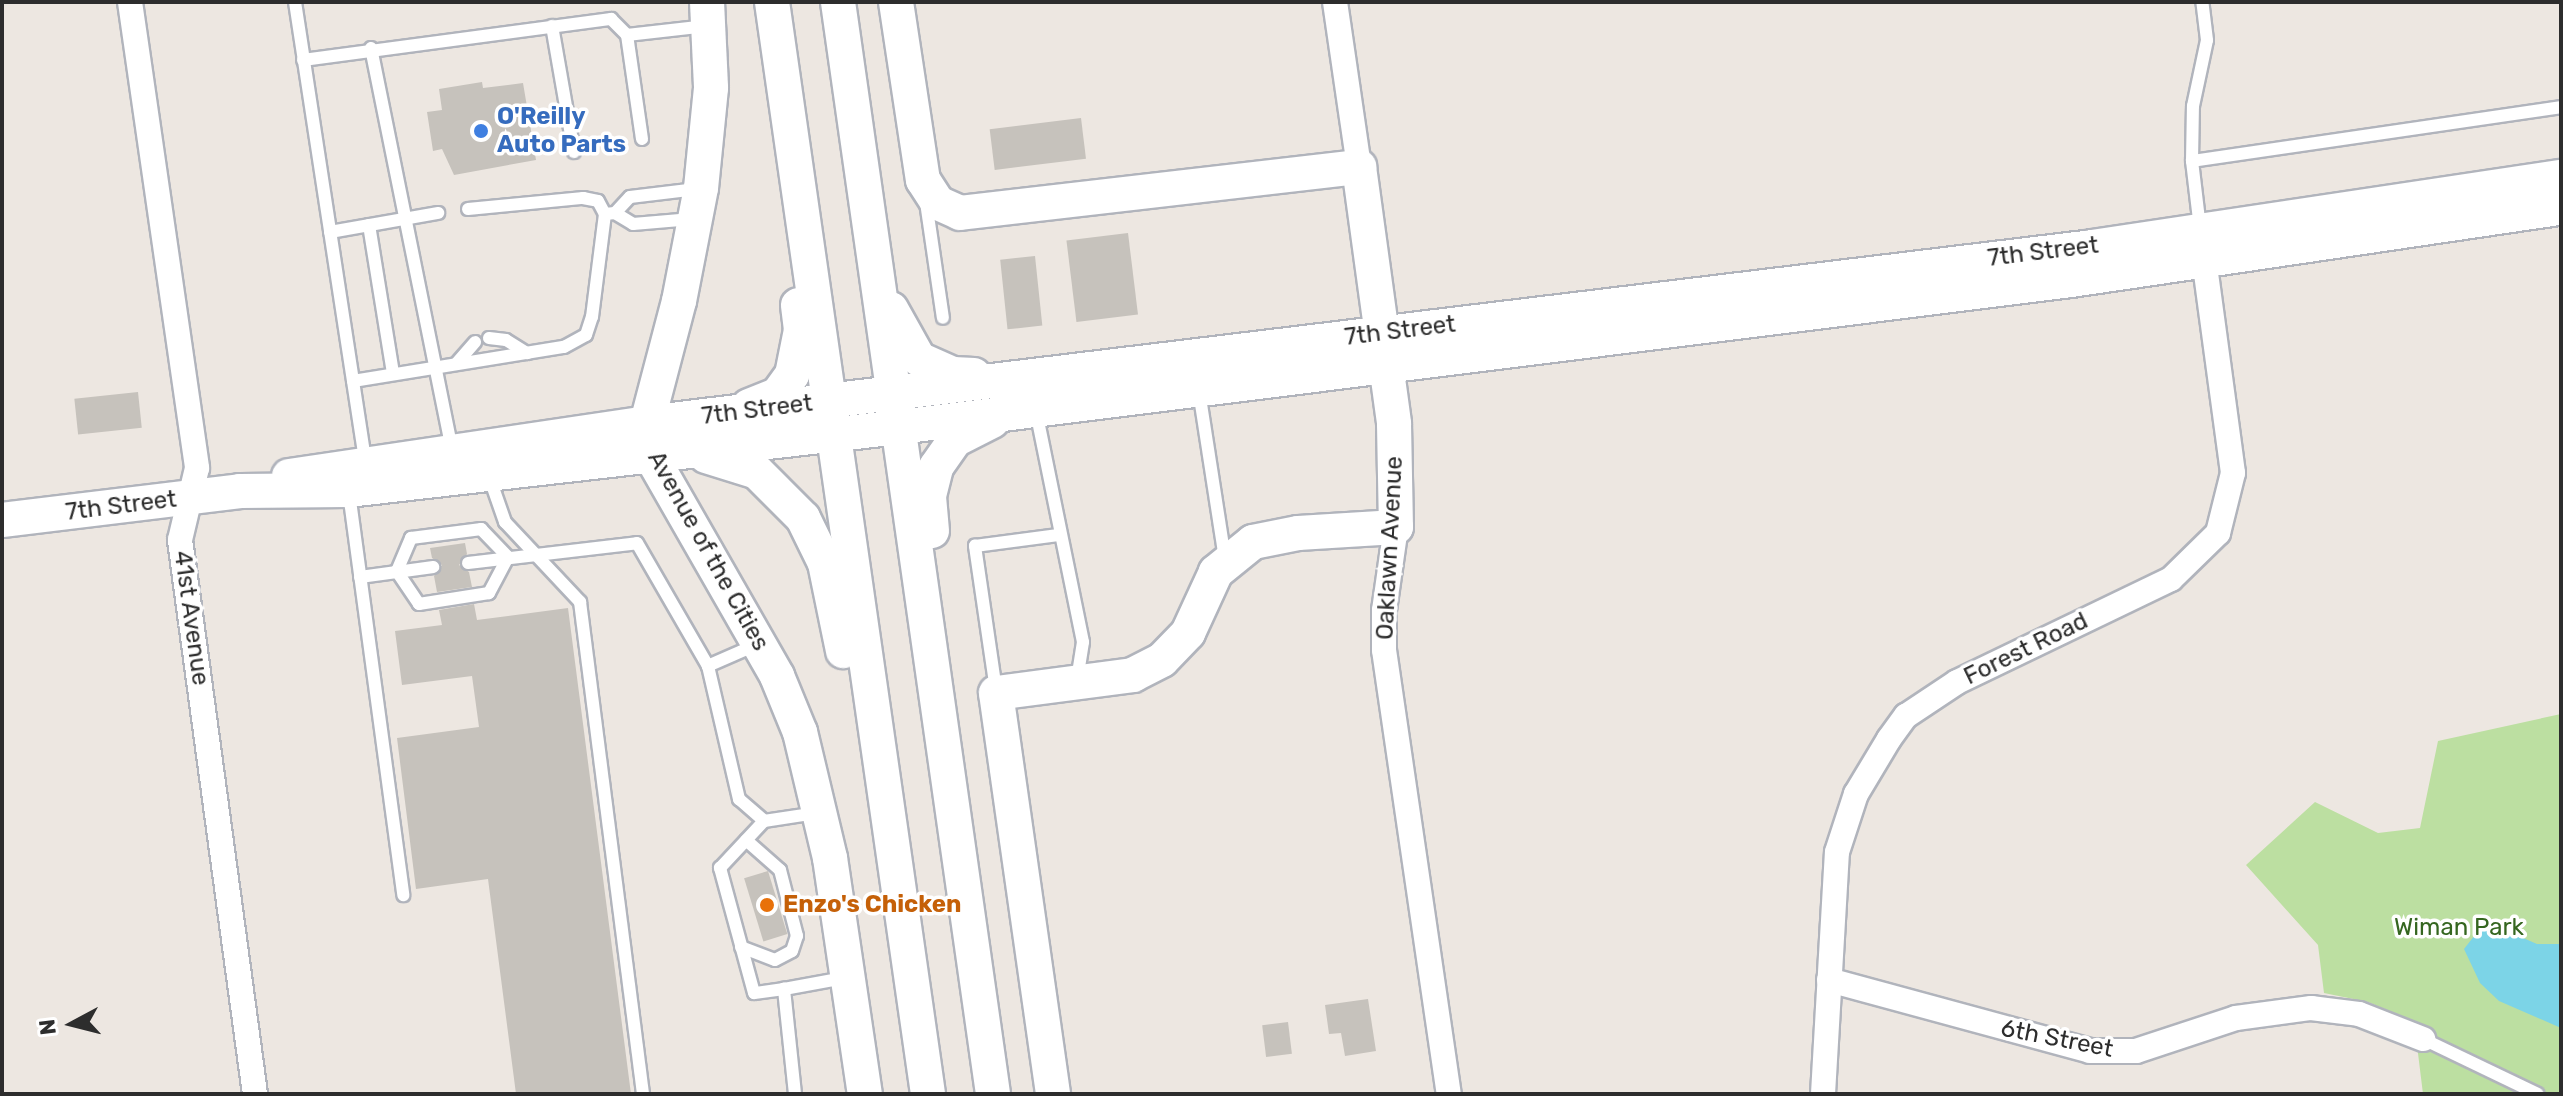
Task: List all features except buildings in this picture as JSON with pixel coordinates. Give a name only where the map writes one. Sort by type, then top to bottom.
[{"type":"main road","points":[[730,414],[778,394],[787,385],[801,330],[774,149],[770,2]]},
{"type":"main road","points":[[770,2],[928,1094]]},
{"type":"main road","points":[[838,2],[993,1094]]},
{"type":"main road","points":[[896,2],[923,180],[938,203],[971,213],[1359,167]]},
{"type":"main road","name":"Avenue of the Cities","points":[[708,14],[711,88],[699,204],[658,442],[800,732],[822,813],[865,1094]]},
{"type":"main road","name":"Oaklawn Avenue","points":[[1359,167],[1384,350],[1396,527]]},
{"type":"main road","name":"7th Street","points":[[2202,246],[2561,177]]},
{"type":"main road","name":"7th Street","points":[[896,411],[1062,373],[1384,350],[2202,246],[2561,208]]},
{"type":"main road","points":[[876,264],[897,324],[919,359],[966,376],[1062,373]]},
{"type":"main road","name":"7th Street","points":[[2,520],[240,491],[307,470],[356,476],[488,473],[658,442],[832,418],[896,411],[1022,411],[1199,389],[1384,350]]},
{"type":"main road","points":[[956,830],[951,668],[929,496],[936,467],[955,440],[1022,411]]},
{"type":"main road","name":"7th Street","points":[[356,476],[452,450],[658,442],[730,414],[832,418]]},
{"type":"main road","points":[[658,442],[757,472],[817,540],[839,631],[871,823],[917,1017]]},
{"type":"main road","points":[[1053,1094],[996,693],[1133,675],[1169,654],[1188,633],[1207,588],[1226,561],[1253,542],[1298,533],[1396,527]]},
{"type":"street","name":"41st Avenue","points":[[130,2],[197,468],[180,540],[255,1094]]},
{"type":"street","name":"Oaklawn Avenue","points":[[1335,2],[1359,167]]},
{"type":"street","name":"Forest Road","points":[[1823,1094],[1841,837],[1872,764],[1906,716],[1957,682],[2171,579],[2218,533],[2233,473],[2202,246]]},
{"type":"street","name":"Oaklawn Avenue","points":[[1396,527],[1384,610],[1384,650],[1449,1094]]},
{"type":"street","name":"6th Street","points":[[1829,980],[1977,1024],[2102,1052],[2136,1051],[2236,1018],[2311,1008],[2359,1014],[2423,1039]]},
{"type":"lane","points":[[295,2],[353,381],[360,577],[403,895]]},
{"type":"lane","points":[[2202,2],[2207,40],[2193,106],[2192,161],[2202,246]]},
{"type":"lane","points":[[627,35],[708,14]]},
{"type":"lane","points":[[303,60],[371,48],[611,19],[627,35],[642,139]]},
{"type":"lane","points":[[552,26],[574,152]]},
{"type":"lane","points":[[371,48],[432,367],[452,450]]},
{"type":"lane","points":[[2192,161],[2561,107]]},
{"type":"lane","points":[[923,180],[943,318]]},
{"type":"lane","points":[[353,381],[564,347],[586,335],[610,213],[630,197],[699,204]]},
{"type":"lane","points":[[468,209],[583,198],[598,201],[610,213],[633,224],[699,204]]},
{"type":"lane","points":[[330,232],[438,213]]},
{"type":"lane","points":[[369,225],[393,374]]},
{"type":"lane","points":[[489,338],[506,340],[527,353]]},
{"type":"lane","points":[[456,364],[475,342]]},
{"type":"lane","points":[[1199,389],[1226,561]]},
{"type":"lane","points":[[1022,411],[1058,535],[1083,642],[1077,683]]},
{"type":"lane","points":[[488,473],[505,522],[580,602],[643,1094]]},
{"type":"lane","points":[[397,571],[411,538],[425,536],[481,529],[508,557]]},
{"type":"lane","points":[[996,693],[975,546],[1058,535]]},
{"type":"lane","points":[[468,563],[637,543],[708,666],[739,799],[764,821]]},
{"type":"lane","points":[[397,571],[419,604],[489,593],[508,557]]},
{"type":"lane","points":[[360,577],[433,567]]},
{"type":"lane","points":[[708,666],[759,643]]},
{"type":"lane","points":[[822,813],[764,821],[720,868],[754,993],[848,977]]},
{"type":"lane","points":[[741,947],[775,960],[792,951],[797,936],[780,870],[746,840]]},
{"type":"lane","points":[[784,989],[795,1094]]},
{"type":"lane","points":[[2423,1039],[2538,1094]]},
{"type":"green space","name":"Wiman Park","points":[[2561,714],[2561,1094],[2423,1094],[2414,1021],[2368,1002],[2324,993],[2318,945],[2246,865],[2315,802],[2378,833],[2420,828],[2438,741]]},
{"type":"water","points":[[2478,931],[2507,931],[2537,944],[2561,944],[2561,1028],[2499,1001],[2480,983],[2464,949]]},
{"type":"place","name":"O'Reilly Auto Parts","points":[[481,131]]},
{"type":"place","name":"Enzo's Chicken","points":[[767,905]]}]
